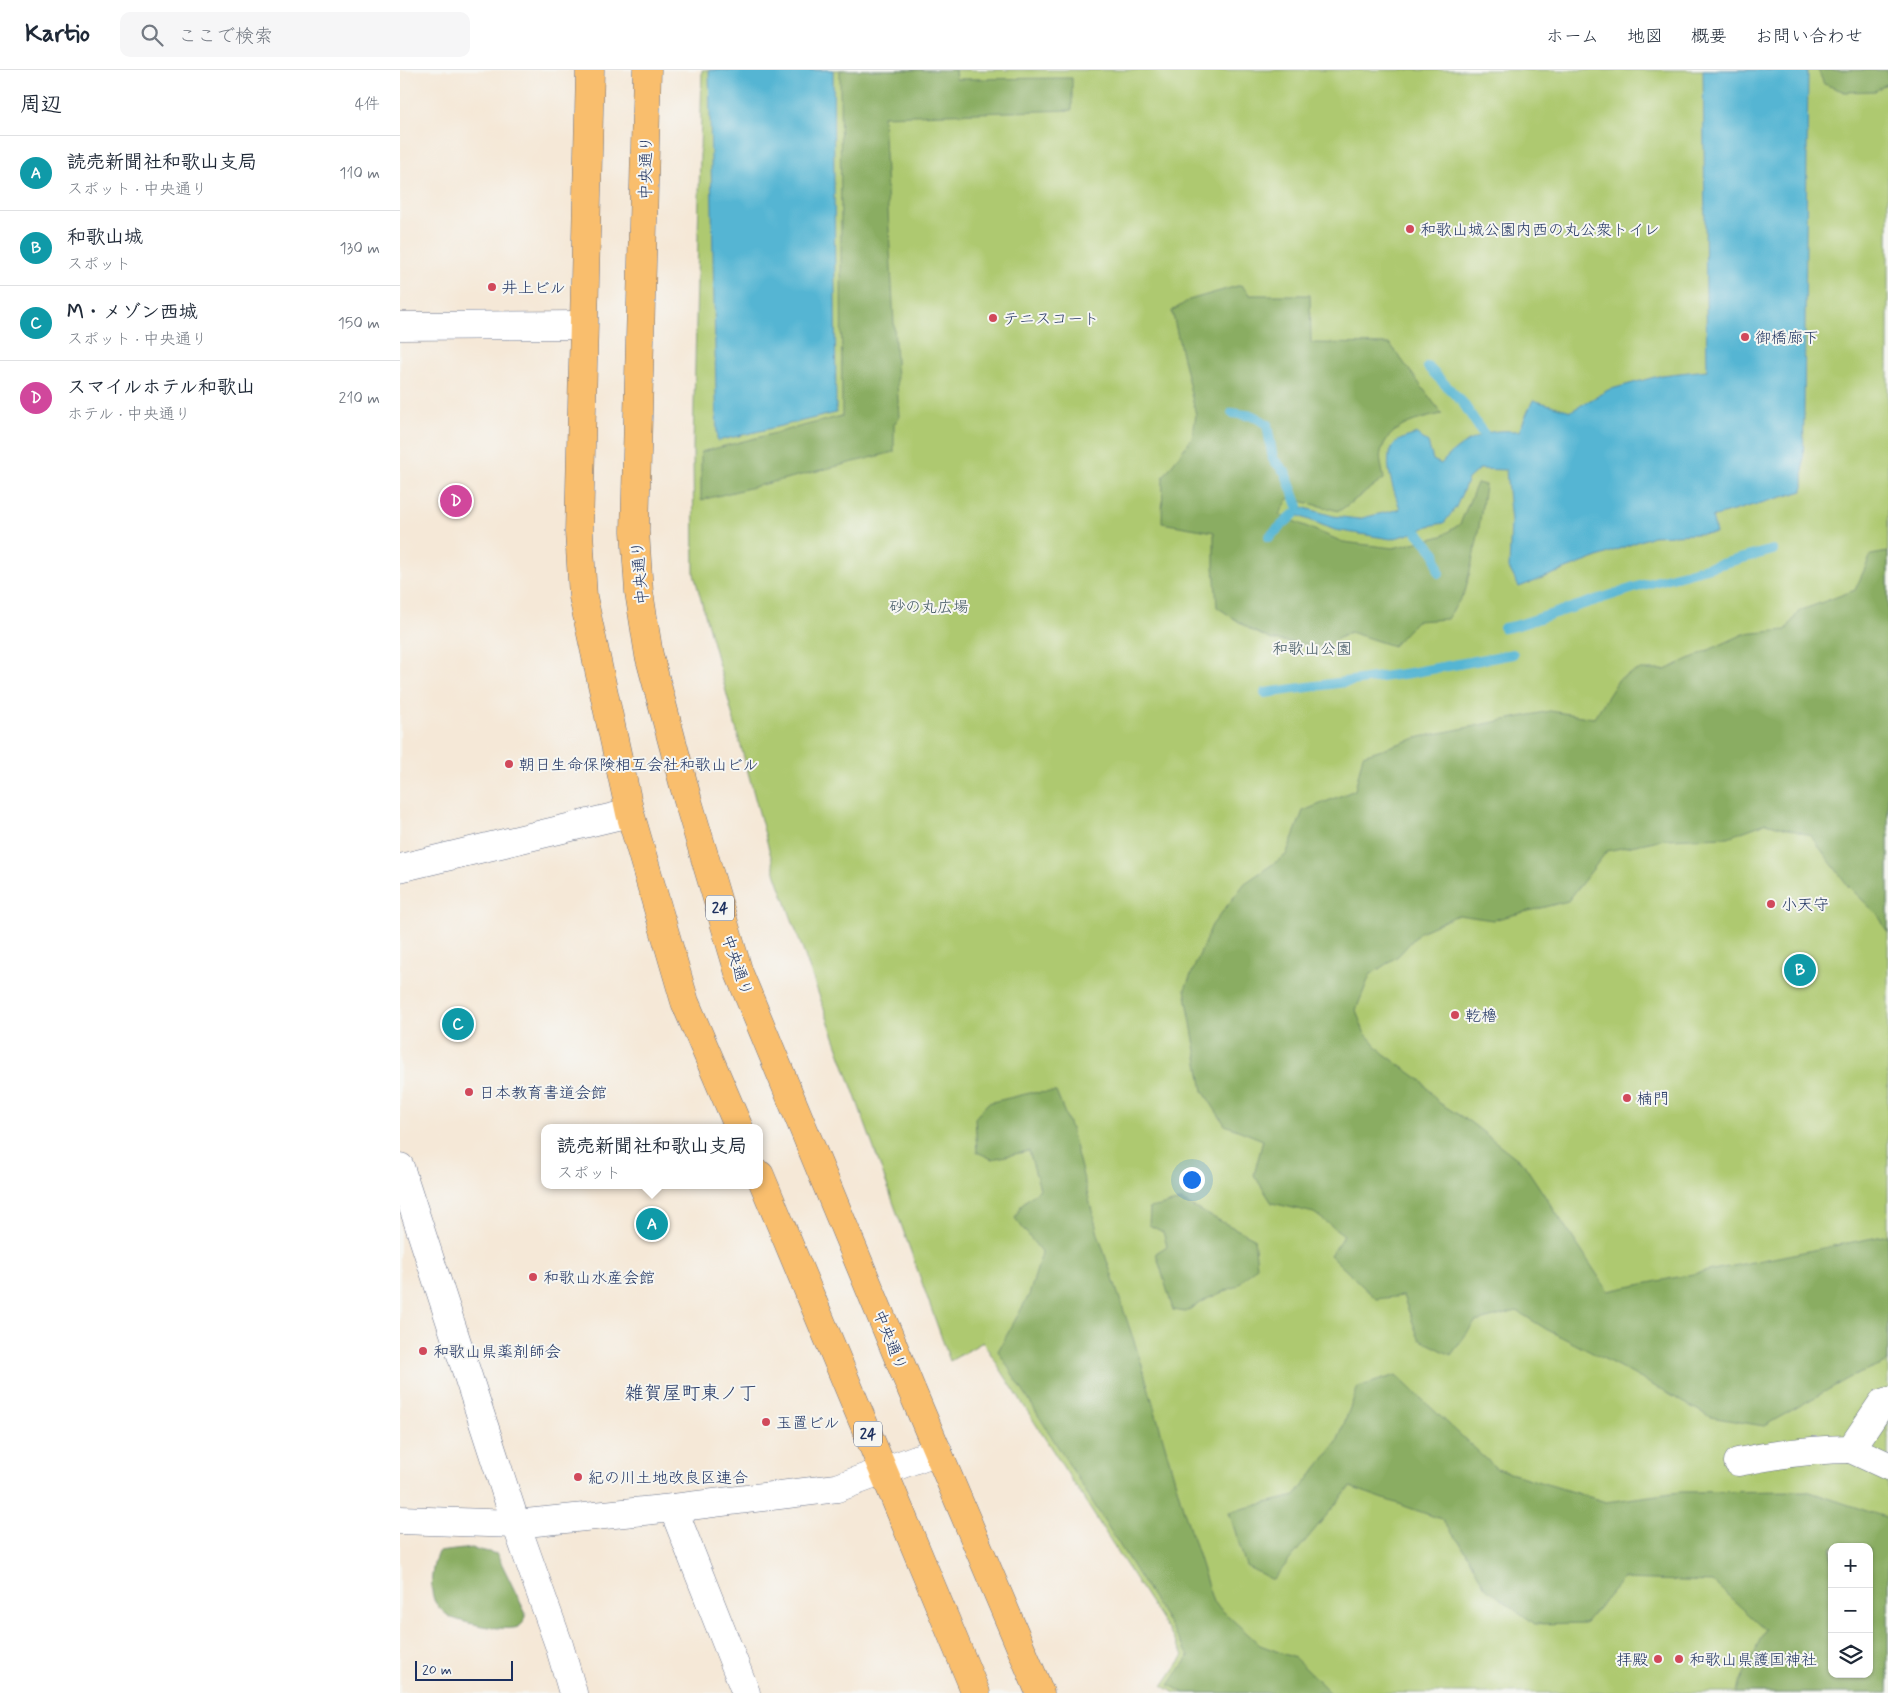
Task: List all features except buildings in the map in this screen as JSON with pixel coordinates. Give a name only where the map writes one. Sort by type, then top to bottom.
[{"type":"highway","points":[[590,70],[582,325],[579,532],[582,597],[630,813],[685,1002],[737,1124]]},
{"type":"highway","name":"中央通り","points":[[647,70],[635,531],[639,592],[649,656],[688,801],[739,973],[1040,1693]]},
{"type":"highway","name":"24","points":[[763,1182],[976,1693]]},
{"type":"street","points":[[400,326],[582,325]]},
{"type":"street","points":[[400,868],[630,813]]},
{"type":"street","points":[[400,1167],[516,1524],[574,1693]]},
{"type":"street","points":[[1851,1450],[1882,1403],[1888,1401]]},
{"type":"street","points":[[1738,1462],[1786,1452],[1818,1449],[1851,1450],[1888,1466]]},
{"type":"street","points":[[400,1520],[516,1524],[673,1508],[837,1488],[938,1451]]},
{"type":"street","points":[[673,1508],[746,1693]]},
{"type":"green space","name":"和歌山公園","points":[[702,70],[1888,70],[1888,1693],[1175,1693],[1163,1686],[1184,1655],[983,1342],[950,1361],[776,875],[694,574],[693,447]]},
{"type":"green space","points":[[840,70],[955,70],[956,79],[1072,78],[1072,110],[883,116],[899,418],[894,424],[894,452],[701,500],[701,452],[842,416]]},
{"type":"green space","points":[[1818,70],[1888,70],[1888,83],[1875,91],[1845,92],[1824,84]]},
{"type":"green space","points":[[1241,285],[1250,295],[1310,295],[1311,343],[1390,344],[1442,414],[1414,421],[1397,429],[1390,435],[1381,452],[1384,479],[1339,511],[1289,498],[1279,515],[1343,542],[1393,548],[1442,536],[1460,524],[1477,483],[1485,485],[1477,541],[1465,592],[1447,619],[1416,621],[1393,646],[1350,632],[1325,646],[1272,640],[1251,630],[1217,607],[1214,532],[1162,523],[1163,477],[1192,438],[1196,415],[1172,311],[1189,300]]},
{"type":"green space","points":[[1888,552],[1888,933],[1878,915],[1849,887],[1810,835],[1766,823],[1728,837],[1664,839],[1607,851],[1568,901],[1493,920],[1458,915],[1420,932],[1398,956],[1370,975],[1356,1010],[1364,1032],[1383,1053],[1422,1081],[1438,1102],[1470,1122],[1523,1163],[1608,1291],[1888,1235],[1888,1362],[1849,1378],[1764,1426],[1710,1417],[1546,1329],[1517,1311],[1475,1322],[1451,1355],[1419,1339],[1403,1296],[1376,1299],[1330,1255],[1344,1235],[1314,1213],[1272,1203],[1254,1175],[1263,1140],[1225,1125],[1203,1091],[1185,989],[1212,925],[1245,883],[1286,855],[1303,811],[1355,790],[1363,755],[1420,737],[1550,711],[1594,718],[1619,679],[1638,670],[1665,670],[1744,634],[1786,630],[1799,611],[1855,590],[1871,555]]},
{"type":"green space","points":[[1056,1092],[1070,1126],[1098,1234],[1141,1362],[1181,1501],[1213,1602],[1260,1645],[1295,1658],[1331,1693],[1185,1693],[1169,1685],[1189,1656],[998,1351],[1029,1295],[1042,1253],[1015,1218],[1022,1204],[1040,1189],[1029,1151],[992,1159],[977,1152],[975,1118],[988,1103],[1030,1093]]},
{"type":"green space","points":[[1181,1201],[1254,1238],[1257,1266],[1237,1286],[1209,1298],[1185,1312],[1173,1310],[1156,1253],[1167,1246],[1163,1232],[1149,1225],[1150,1208]]},
{"type":"green space","points":[[1396,1375],[1497,1469],[1606,1502],[1679,1492],[1807,1491],[1888,1518],[1888,1693],[1735,1693],[1765,1629],[1713,1582],[1623,1579],[1585,1623],[1535,1624],[1485,1587],[1465,1550],[1441,1519],[1350,1487],[1273,1580],[1246,1566],[1229,1512],[1295,1496],[1337,1442],[1358,1387]]},
{"type":"green space","points":[[472,1548],[497,1554],[526,1614],[524,1622],[519,1627],[494,1628],[464,1622],[450,1617],[435,1602],[431,1582],[438,1552]]},
{"type":"water","points":[[709,70],[833,70],[836,413],[717,441]]},
{"type":"water","points":[[1703,70],[1808,70],[1803,491],[1712,517],[1716,533],[1653,536],[1519,587],[1509,568],[1511,522],[1506,470],[1479,469],[1468,479],[1456,507],[1444,523],[1428,526],[1417,532],[1391,539],[1335,530],[1294,514],[1298,506],[1333,516],[1358,519],[1400,509],[1390,474],[1389,455],[1392,447],[1398,441],[1405,438],[1417,434],[1428,443],[1433,460],[1441,464],[1463,444],[1484,434],[1494,431],[1519,431],[1533,400],[1571,411],[1608,390],[1662,375],[1707,370]]},
{"type":"waterway","points":[[1428,367],[1463,403],[1484,435]]},
{"type":"waterway","points":[[1232,413],[1253,416],[1267,424],[1273,459],[1285,472],[1298,506]]},
{"type":"waterway","points":[[1269,537],[1294,514]]},
{"type":"waterway","points":[[1417,532],[1435,553],[1439,573]]},
{"type":"waterway","points":[[1504,628],[1643,585],[1773,550]]},
{"type":"waterway","points":[[1265,693],[1410,673],[1513,654]]},
{"type":"place","name":"和歌山城公園内西の丸公衆トイレ","points":[[1410,229]]},
{"type":"place","name":"井上ビル","points":[[492,287]]},
{"type":"place","name":"テニスコート","points":[[993,318]]},
{"type":"place","name":"御橋廊下","points":[[1745,337]]},
{"type":"place","name":"スマイルホテル和歌山","points":[[456,501]]},
{"type":"place","name":"朝日生命保険相互会社和歌山ビル","points":[[509,764]]},
{"type":"place","name":"小天守","points":[[1771,904]]},
{"type":"place","name":"和歌山城","points":[[1800,970]]},
{"type":"place","name":"乾櫓","points":[[1455,1015]]},
{"type":"place","name":"M・メゾン西城","points":[[458,1024]]},
{"type":"place","name":"日本教育書道会館","points":[[469,1092]]},
{"type":"place","name":"楠門","points":[[1627,1098]]},
{"type":"place","name":"読売新聞社和歌山支局","points":[[652,1224]]},
{"type":"place","name":"和歌山水産会館","points":[[533,1277]]},
{"type":"place","name":"和歌山県薬剤師会","points":[[423,1351]]},
{"type":"place","name":"玉置ビル","points":[[766,1422]]},
{"type":"place","name":"紀の川土地改良区連合","points":[[578,1477]]},
{"type":"place","name":"拝殿","points":[[1658,1659]]},
{"type":"place","name":"和歌山県護国神社","points":[[1679,1659]]},
{"type":"district","name":"雑賀屋町東ノ丁","points":[[691,1392]]},
{"type":"park label","name":"砂の丸広場","points":[[929,606]]}]
